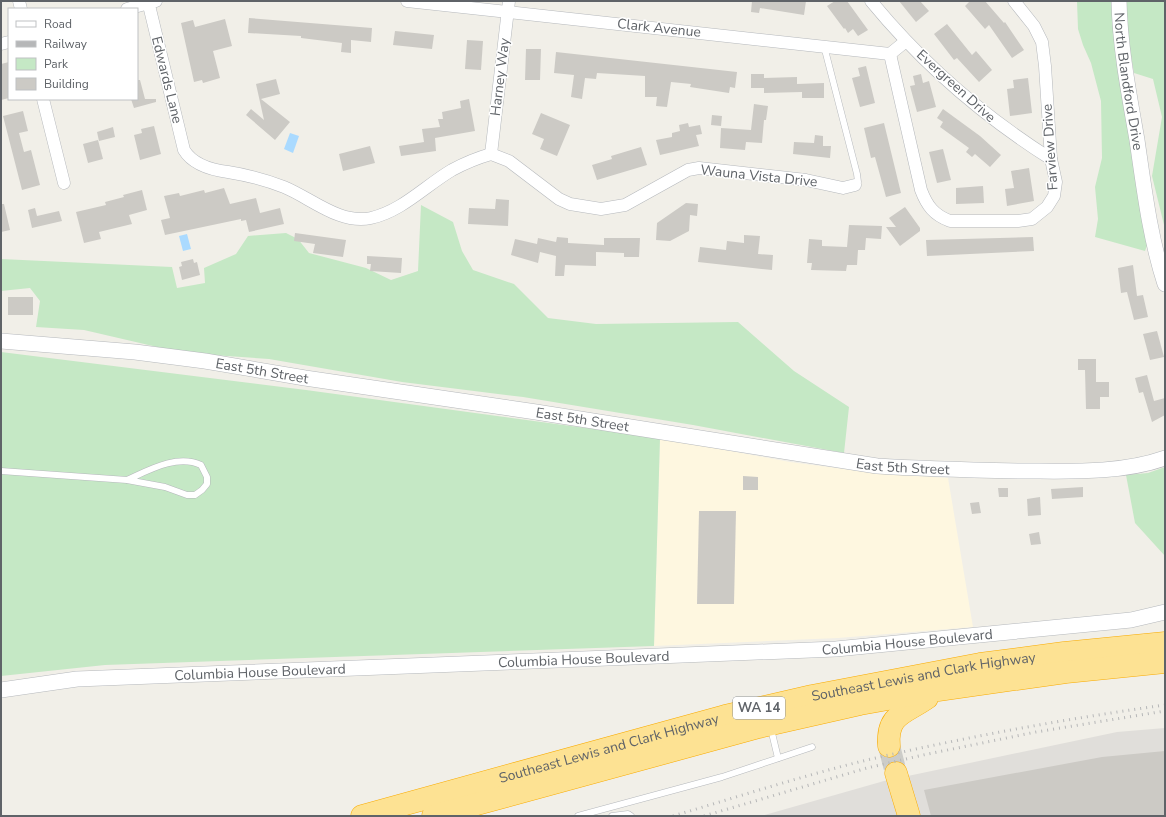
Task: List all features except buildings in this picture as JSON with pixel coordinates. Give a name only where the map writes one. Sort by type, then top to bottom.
[{"type":"highway","name":"Southeast Lewis and Clark Highway","points":[[362,816],[725,716],[812,696],[980,664],[1064,653],[1165,643]]},
{"type":"highway","name":"Southeast Lewis and Clark Highway","points":[[433,816],[770,724],[860,704],[938,690],[1066,672],[1165,662]]},
{"type":"highway","points":[[889,746],[891,724],[896,717],[902,712],[920,703],[938,690]]},
{"type":"highway","points":[[896,773],[909,816]]},
{"type":"street","name":"Clark Avenue","points":[[407,1],[509,6],[890,54]]},
{"type":"street","name":"Evergreen Drive","points":[[871,1],[906,41],[984,113],[1050,159]]},
{"type":"street","name":"Farview Drive","points":[[890,54],[922,190],[925,200],[932,210],[940,217],[950,221],[1018,221],[1032,219],[1047,207],[1054,196],[1056,182],[1050,159],[1045,66],[1042,42],[1034,26],[1014,1]]},
{"type":"street","name":"North Blandford Drive","points":[[1119,1],[1120,31],[1140,161],[1155,244],[1165,284]]},
{"type":"street","points":[[130,8],[151,2]]},
{"type":"street","name":"Edwards Lane","points":[[151,2],[184,150],[188,158],[209,170],[246,175],[282,186],[328,210],[355,220],[383,215],[396,208],[452,170],[472,160],[491,154]]},
{"type":"street","name":"Harney Way","points":[[491,154],[509,6]]},
{"type":"street","points":[[890,54],[906,41]]},
{"type":"street","points":[[43,100],[64,184]]},
{"type":"street","name":"Wauna Vista Drive","points":[[491,154],[509,161],[559,199],[570,204],[601,209],[626,204],[688,170],[699,168],[806,180],[843,188],[855,185]]},
{"type":"street","name":"East 5th Street","points":[[1,341],[135,352],[205,361],[305,378],[536,412],[877,466],[933,470],[1084,470],[1128,467],[1165,458]]},
{"type":"street","name":"Columbia House Boulevard","points":[[1,690],[44,683],[85,679],[836,649],[1123,621],[1165,612]]},
{"type":"lane","points":[[824,46],[857,174],[858,182],[855,185]]},
{"type":"lane","points":[[1,471],[127,480],[165,487],[187,495],[195,495],[207,484],[207,477],[201,464],[192,461],[177,462],[152,468],[127,480]]},
{"type":"lane","points":[[770,724],[778,758]]},
{"type":"lane","points":[[578,816],[722,777],[812,747]]},
{"type":"lane","points":[[612,816],[628,814],[631,816]]},
{"type":"shaded area","points":[[660,438],[790,462],[882,474],[948,478],[973,627],[838,638],[654,646]]},
{"type":"shaded area","points":[[1165,728],[1165,816],[761,816],[884,781],[1117,732]]},
{"type":"green space","points":[[1077,1],[1115,1],[1148,243],[1145,251],[1095,237],[1098,219],[1095,187],[1102,158],[1101,101],[1091,63],[1078,29]]},
{"type":"green space","points":[[1127,1],[1165,1],[1165,229],[1152,176],[1162,117],[1153,79],[1134,73],[1125,22]]},
{"type":"green space","points":[[421,205],[453,222],[462,251],[473,270],[514,284],[548,318],[596,324],[738,322],[794,371],[849,407],[844,453],[693,425],[523,397],[402,382],[269,359],[183,353],[84,330],[36,327],[40,301],[30,288],[1,291],[1,259],[172,267],[177,288],[205,283],[204,268],[236,254],[248,236],[286,233],[298,239],[309,253],[366,268],[391,280],[418,271]]},
{"type":"green space","points":[[1,352],[306,390],[660,438],[654,646],[105,665],[1,676]]},
{"type":"green space","points":[[1165,467],[1165,556],[1135,523],[1126,475],[1148,473]]},
{"type":"water","points":[[290,133],[299,136],[293,153],[284,149]]},
{"type":"water","points":[[187,234],[191,249],[183,251],[179,236]]},
{"type":"tunnel","points":[[889,746],[896,773]]},
{"type":"railway","points":[[673,816],[867,760],[1016,729],[1165,705]]},
{"type":"railway","points":[[704,816],[867,768],[923,755],[1036,732],[1165,711]]}]
